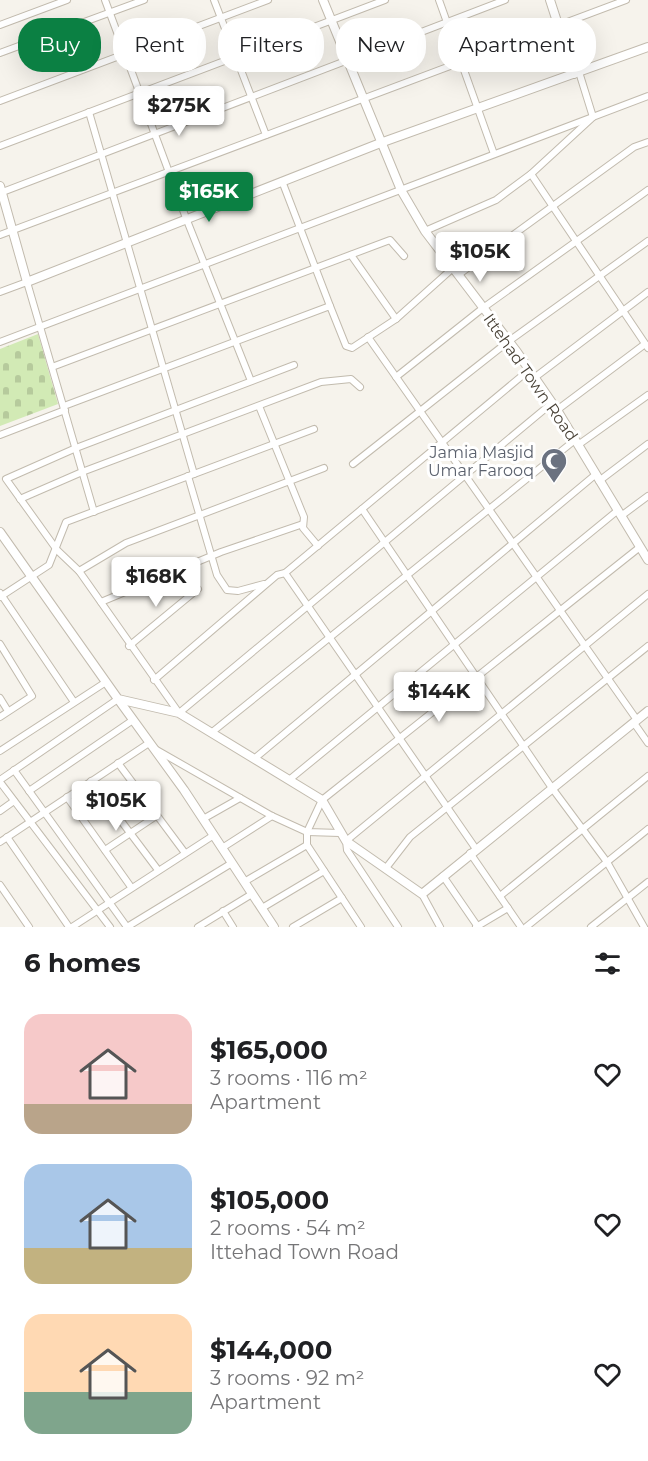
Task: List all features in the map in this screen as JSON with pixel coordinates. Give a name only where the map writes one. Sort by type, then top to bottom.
[{"type":"street","points":[[0,25],[67,0]]},
{"type":"street","points":[[105,0],[113,23]]},
{"type":"street","points":[[0,53],[144,0]]},
{"type":"street","points":[[214,0],[221,18],[268,0]]},
{"type":"street","name":"Ittehad Town Road","points":[[322,0],[336,33]]},
{"type":"street","points":[[324,24],[385,0]]},
{"type":"street","points":[[439,0],[446,18]]},
{"type":"street","points":[[458,18],[505,0]]},
{"type":"street","points":[[550,0],[556,18]]},
{"type":"street","points":[[579,18],[626,0]]},
{"type":"street","points":[[0,292],[383,142],[648,47]]},
{"type":"street","points":[[0,102],[113,59]]},
{"type":"street","points":[[93,512],[1,191],[336,63]]},
{"type":"street","points":[[0,146],[218,64]]},
{"type":"street","points":[[0,235],[438,71]]},
{"type":"street","points":[[131,72],[168,172],[251,381]]},
{"type":"street","points":[[242,72],[266,135]]},
{"type":"street","name":"Ittehad Town Road","points":[[353,72],[401,190],[424,231],[509,341],[555,406],[645,553]]},
{"type":"street","points":[[466,72],[494,154]]},
{"type":"street","points":[[577,73],[593,117]]},
{"type":"street","points":[[0,342],[648,96]]},
{"type":"street","points":[[89,112],[182,435],[199,516],[217,575],[227,590],[238,591],[268,582]]},
{"type":"street","points":[[424,231],[496,200],[531,174],[593,117]]},
{"type":"street","points":[[282,181],[346,346],[352,348],[396,319],[455,272],[553,207],[634,147],[648,142]]},
{"type":"street","points":[[179,713],[465,475],[555,406],[647,346],[531,174]]},
{"type":"street","points":[[396,376],[483,308],[648,190]]},
{"type":"street","points":[[52,367],[390,240],[404,256]]},
{"type":"street","points":[[353,464],[509,341],[648,242]]},
{"type":"street","points":[[351,255],[396,319]]},
{"type":"street","points":[[154,680],[268,582],[277,575],[285,573],[442,442],[531,374],[648,292]]},
{"type":"street","points":[[0,435],[163,369],[330,306]]},
{"type":"street","points":[[368,337],[608,679],[648,743]]},
{"type":"street","points":[[179,713],[129,645],[80,571],[57,549],[6,478],[76,448],[294,365]]},
{"type":"street","points":[[20,499],[82,472],[321,382],[351,379],[360,387]]},
{"type":"street","points":[[211,733],[489,509],[576,443],[648,394]]},
{"type":"street","points":[[259,406],[304,517],[303,528],[318,546]]},
{"type":"street","points":[[74,702],[1,595],[49,565],[66,522],[314,429]]},
{"type":"street","points":[[254,759],[513,543],[597,478],[648,444]]},
{"type":"street","points":[[80,571],[126,543],[324,468]]},
{"type":"street","points":[[289,780],[536,577],[619,513],[648,496]]},
{"type":"street","points":[[362,509],[552,788],[607,862],[644,927]]},
{"type":"street","points":[[101,602],[212,556],[303,524]]},
{"type":"street","points":[[0,532],[203,819],[274,927]]},
{"type":"street","points":[[352,927],[360,925],[307,845],[308,832],[322,800],[560,611],[645,553]]},
{"type":"street","points":[[285,573],[447,807],[521,927]]},
{"type":"street","points":[[129,645],[198,589]]},
{"type":"street","points":[[346,841],[648,594]]},
{"type":"street","points":[[0,644],[32,696],[0,717]]},
{"type":"street","points":[[386,868],[410,837],[648,646]]},
{"type":"street","points":[[0,751],[106,682]]},
{"type":"street","points":[[0,698],[8,711]]},
{"type":"street","points":[[2,780],[118,699],[179,713],[322,800],[346,841],[422,894],[440,927]]},
{"type":"street","points":[[422,894],[648,711]]},
{"type":"street","points":[[28,791],[133,720]]},
{"type":"street","points":[[0,842],[118,763],[150,745]]},
{"type":"street","points":[[150,745],[272,816],[308,832],[340,833]]},
{"type":"street","points":[[118,763],[185,853]]},
{"type":"street","points":[[0,768],[2,780],[14,801],[110,927]]},
{"type":"street","points":[[14,770],[127,927],[232,863]]},
{"type":"street","points":[[500,896],[648,776]]},
{"type":"street","points":[[92,781],[158,870]]},
{"type":"street","points":[[68,797],[131,887]]},
{"type":"street","points":[[203,819],[240,798]]},
{"type":"street","points":[[0,811],[14,801]]},
{"type":"street","points":[[105,850],[156,816]]},
{"type":"street","points":[[222,848],[272,816]]},
{"type":"street","points":[[526,927],[648,829]]},
{"type":"street","points":[[7,837],[71,927],[214,835]]},
{"type":"street","points":[[346,841],[347,850],[398,927]]},
{"type":"street","points":[[244,882],[307,845]]},
{"type":"street","points":[[262,908],[324,871]]},
{"type":"street","points":[[443,876],[477,926],[508,908]]},
{"type":"street","points":[[591,927],[648,882]]},
{"type":"street","points":[[0,885],[29,927]]},
{"type":"street","points":[[198,927],[252,894]]},
{"type":"street","points":[[293,927],[342,898]]},
{"type":"street","points":[[223,911],[233,927]]},
{"type":"green space","points":[[38,334],[58,404],[0,426],[0,349]]},
{"type":"place","name":"Jamia Masjid Umar Farooq","points":[[554,484]]}]
